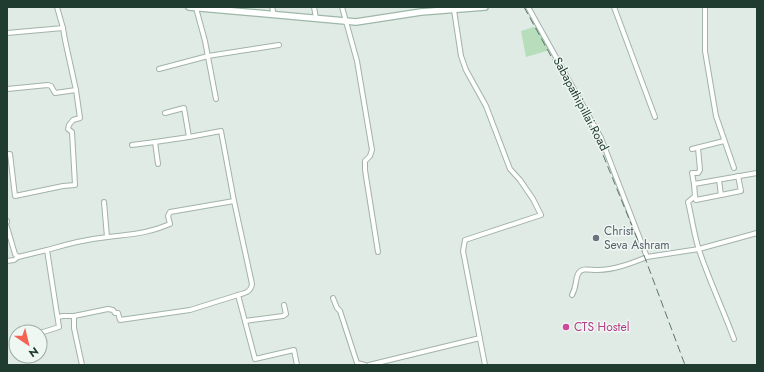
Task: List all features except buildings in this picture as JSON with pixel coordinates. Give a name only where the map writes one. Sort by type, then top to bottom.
[{"type":"main road","points":[[189,7],[218,8],[274,15],[356,22],[420,10],[454,10],[485,7]]},
{"type":"street","points":[[7,154],[10,154],[15,196],[75,185],[72,132],[68,130],[69,125],[73,120],[80,118],[76,90],[57,7]]},
{"type":"street","points":[[272,7],[274,15]]},
{"type":"street","points":[[314,7],[316,18]]},
{"type":"street","points":[[342,7],[357,61],[372,150],[370,156],[365,162],[365,170],[378,252]]},
{"type":"street","name":"Sabapathipillai Road","points":[[528,7],[601,138],[648,257]]},
{"type":"street","points":[[614,7],[655,117]]},
{"type":"street","points":[[705,7],[705,51],[716,116],[724,141],[730,152],[734,168]]},
{"type":"street","points":[[196,8],[208,56],[216,99]]},
{"type":"street","points":[[454,10],[461,56],[466,70],[486,106],[510,169],[520,180],[533,199],[541,215],[465,240],[463,251],[486,365]]},
{"type":"street","points":[[7,33],[63,28]]},
{"type":"street","points":[[159,69],[208,56],[279,45]]},
{"type":"street","points":[[7,89],[48,85],[51,86],[56,94],[76,90]]},
{"type":"street","points":[[165,113],[184,108],[189,137]]},
{"type":"street","points":[[58,317],[74,316],[108,308],[114,310],[115,313],[118,313],[120,320],[190,310],[238,295],[249,291],[252,288],[221,132],[132,145]]},
{"type":"street","points":[[692,149],[724,141]]},
{"type":"street","points":[[155,142],[158,164]]},
{"type":"street","points":[[698,148],[700,170],[698,173],[692,173],[696,200],[741,190],[738,176]]},
{"type":"street","points":[[694,184],[757,173]]},
{"type":"street","points":[[718,180],[721,195]]},
{"type":"street","points":[[695,196],[688,202],[698,249],[734,339]]},
{"type":"street","points":[[7,261],[68,244],[107,237],[137,234],[154,230],[170,224],[168,216],[170,212],[234,201]]},
{"type":"street","points":[[104,202],[107,237]]},
{"type":"street","points":[[7,227],[15,254],[18,257]]},
{"type":"street","points":[[572,295],[576,288],[578,274],[582,270],[613,268],[648,257],[698,249],[757,233]]},
{"type":"street","points":[[47,250],[59,327],[48,330]]},
{"type":"street","points":[[238,295],[256,365]]},
{"type":"street","points":[[333,298],[337,308],[340,311],[357,363],[365,365]]},
{"type":"street","points":[[245,321],[283,316],[286,314],[284,306]]},
{"type":"street","points":[[74,316],[74,328],[82,365]]},
{"type":"street","points":[[369,365],[480,338]]},
{"type":"street","points":[[255,359],[294,350],[298,365]]},
{"type":"green space","points":[[537,26],[550,50],[526,57],[521,31]]},
{"type":"railway","points":[[524,7],[597,140],[645,258],[685,365]]},
{"type":"place","name":"Christ Seva Ashram","points":[[596,238]]},
{"type":"place","name":"CTS Hostel","points":[[566,327]]}]
